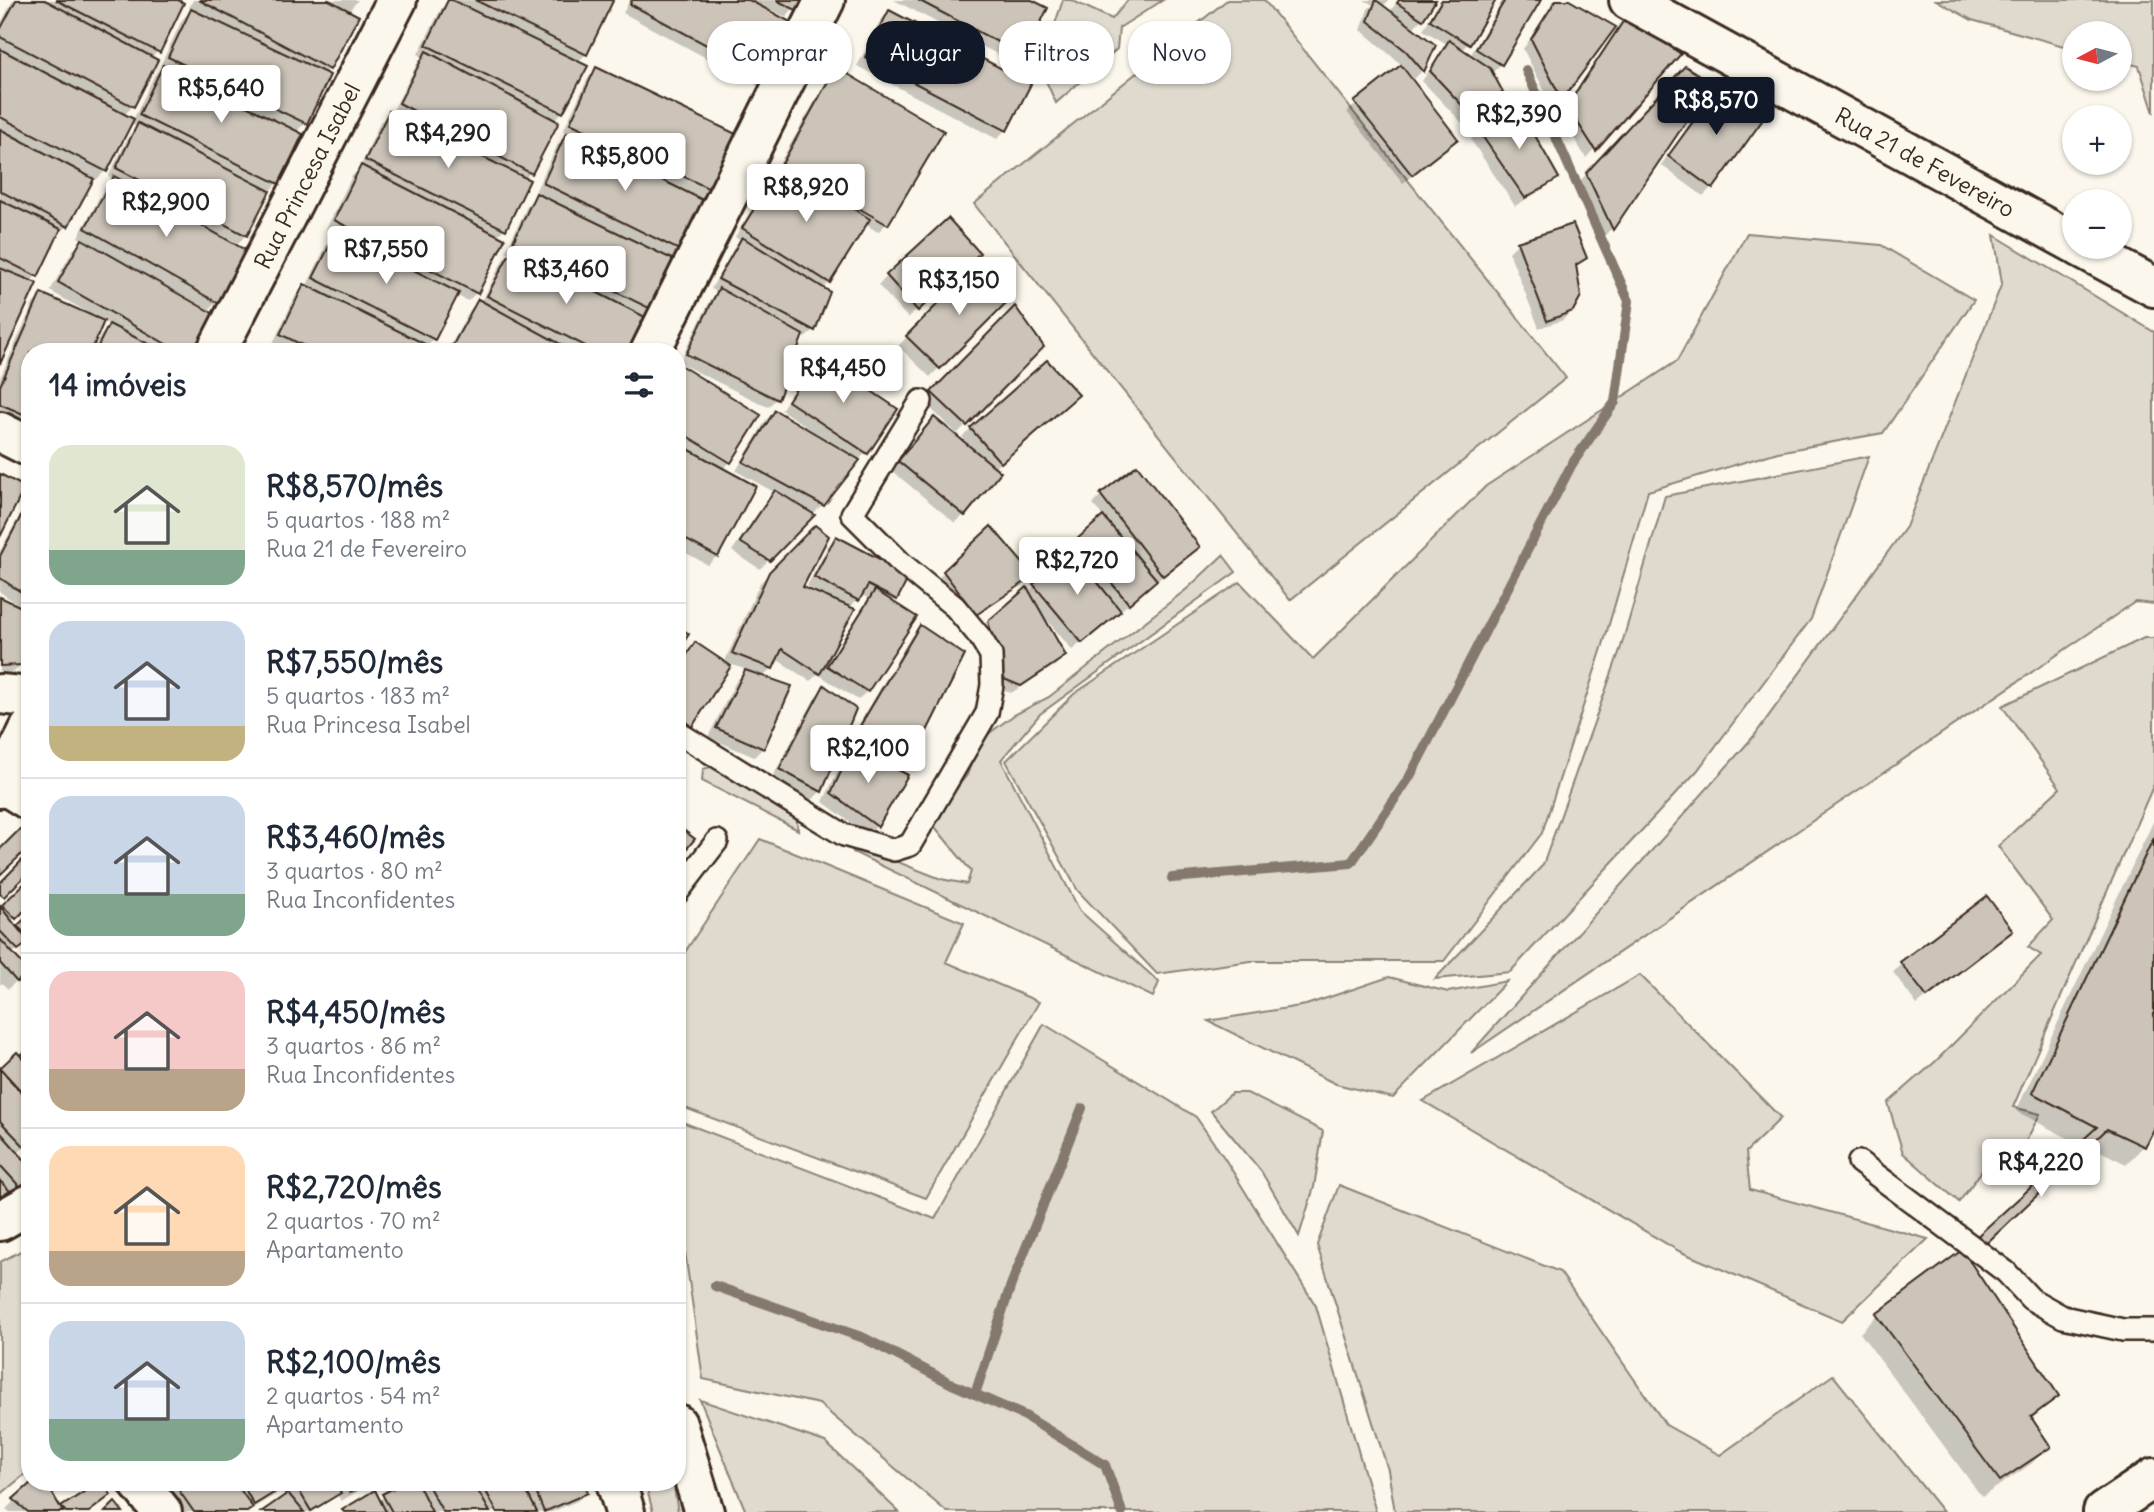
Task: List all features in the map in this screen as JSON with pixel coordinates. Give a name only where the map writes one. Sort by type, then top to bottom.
[{"type":"street","name":"Rua Princesa Isabel","points":[[221,343],[397,0]]},
{"type":"street","points":[[654,343],[825,0]]},
{"type":"street","name":"Rua 21 de Fevereiro","points":[[1629,0],[2062,236]]},
{"type":"street","points":[[2102,259],[2154,287]]},
{"type":"street","points":[[0,432],[21,442]]},
{"type":"street","points":[[0,694],[21,696]]},
{"type":"street","points":[[8,788],[21,753]]},
{"type":"street","points":[[0,1221],[21,1209]]},
{"type":"street","points":[[686,1453],[704,1512]]},
{"type":"street","points":[[2103,1512],[2154,1478]]},
{"type":"street","points":[[145,1491],[162,1512]]},
{"type":"lane","points":[[686,738],[844,835],[894,850],[910,845],[987,713],[992,685],[991,655],[980,637],[954,607],[901,563],[852,514],[921,401]]},
{"type":"lane","points":[[686,881],[717,841]]},
{"type":"lane","points":[[1859,1162],[2006,1272],[2031,1299],[2063,1317],[2123,1329],[2154,1330]]},
{"type":"shaded area","points":[[1063,0],[1071,0],[1112,19],[1128,0],[1163,0],[1119,28],[1117,49],[1114,52],[1114,21],[1056,21]]},
{"type":"shaded area","points":[[1227,0],[1264,0],[1566,378],[1290,600],[974,204],[1128,80],[1128,84],[1231,84],[1231,21],[1201,21]]},
{"type":"shaded area","points":[[1936,0],[2154,0],[2154,113],[2139,66],[2132,64],[2132,21],[2062,21],[2062,46],[1972,20]]},
{"type":"shaded area","points":[[1047,84],[1077,84],[1056,103]]},
{"type":"shaded area","points":[[1747,233],[1881,245],[1974,300],[1883,433],[1778,452],[1648,491],[1603,645],[1542,833],[1444,961],[1251,961],[1157,974],[1078,891],[1006,761],[1074,694],[1240,582],[1313,659],[1486,486],[1677,361]]},
{"type":"shaded area","points":[[1994,235],[2154,332],[2154,604],[2135,602],[1471,1053],[1754,736],[1906,527],[2002,283]]},
{"type":"shaded area","points":[[1869,456],[1811,619],[1697,771],[1510,972],[1435,979],[1543,865],[1621,647],[1665,496]]},
{"type":"shaded area","points":[[1223,555],[1236,572],[1040,714],[1001,760],[1080,911],[1159,982],[1153,997],[853,852],[855,845],[941,879],[967,884],[971,871],[930,821],[967,775],[980,740],[1014,715],[1049,697],[1188,588]]},
{"type":"shaded area","points":[[2144,638],[2154,638],[2154,784],[2013,1107],[2040,1114],[2007,1178],[1987,1164],[1959,1202],[1903,1153],[1888,1103],[1936,1061],[2041,955],[2028,947],[2053,920],[1998,846],[2060,788],[2002,706]]},
{"type":"shaded area","points":[[718,765],[796,815],[798,830],[702,781],[703,769]]},
{"type":"shaded area","points":[[760,839],[964,923],[946,962],[1039,1002],[926,1198],[686,1108],[686,950]]},
{"type":"shaded area","points":[[1640,975],[1781,1118],[1746,1152],[1750,1190],[1928,1239],[1842,1321],[1679,1251],[1423,1101]]},
{"type":"shaded area","points":[[1389,977],[1448,992],[1507,981],[1393,1098],[1336,1084],[1208,1021],[1306,1005]]},
{"type":"shaded area","points":[[1044,1024],[1196,1117],[1316,1306],[1376,1512],[947,1512],[819,1404],[703,1379],[686,1259],[686,1123],[935,1219]]},
{"type":"shaded area","points":[[1232,1093],[1247,1093],[1323,1131],[1314,1187],[1299,1236],[1261,1171],[1211,1111]]},
{"type":"shaded area","points":[[1339,1185],[1560,1272],[1666,1425],[1720,1455],[1833,1375],[1943,1512],[1395,1512],[1388,1470],[1317,1245]]},
{"type":"shaded area","points":[[21,1251],[21,1478],[0,1495],[0,1262]]},
{"type":"shaded area","points":[[700,1400],[825,1442],[899,1512],[746,1512]]},
{"type":"shaded area","points":[[647,1491],[674,1491],[678,1512],[653,1512]]},
{"type":"building","points":[[16,0],[45,0],[158,60],[134,107],[0,37],[0,30]]},
{"type":"building","points":[[56,0],[178,0],[184,3],[160,53]]},
{"type":"building","points":[[199,0],[329,0],[359,16],[330,70]]},
{"type":"building","points":[[448,0],[588,66],[563,113],[426,45]]},
{"type":"building","points":[[475,0],[611,0],[613,1],[587,55]]},
{"type":"building","points":[[632,0],[749,0],[789,21],[707,21],[707,45],[630,4]]},
{"type":"building","points":[[776,0],[802,0],[796,10]]},
{"type":"building","points":[[918,0],[1032,0],[1048,8],[1042,21],[999,21],[999,43],[985,35],[985,21],[958,21]]},
{"type":"building","points":[[1376,0],[1436,45],[1424,72],[1406,51],[1368,21]]},
{"type":"building","points":[[1399,0],[1436,0],[1423,20],[1397,3]]},
{"type":"building","points":[[1442,0],[1496,0],[1470,45],[1430,20]]},
{"type":"building","points":[[1505,0],[1541,0],[1502,65],[1476,49]]},
{"type":"building","points":[[1556,0],[1569,0],[1616,27],[1562,100],[1531,39]]},
{"type":"building","points":[[191,9],[330,75],[307,124],[168,57]]},
{"type":"building","points":[[889,10],[910,21],[883,21]]},
{"type":"building","points":[[1626,17],[1681,54],[1596,151],[1567,106]]},
{"type":"building","points":[[1449,40],[1490,68],[1503,92],[1475,119],[1430,71]]},
{"type":"building","points":[[0,49],[134,119],[107,172],[0,117]]},
{"type":"building","points":[[426,51],[559,122],[532,174],[399,103]]},
{"type":"building","points":[[985,60],[999,67],[999,84],[1031,84],[1007,131],[917,84],[985,84]]},
{"type":"building","points":[[163,65],[303,134],[279,184],[139,115]]},
{"type":"building","points":[[1401,65],[1458,139],[1412,175],[1354,102]]},
{"type":"building","points":[[1685,66],[1712,83],[1613,230],[1586,173]]},
{"type":"building","points":[[596,67],[738,135],[712,190],[570,123]]},
{"type":"building","points":[[852,76],[944,131],[888,225],[782,164],[827,84],[852,84]]},
{"type":"building","points":[[1719,86],[1764,118],[1713,189],[1668,156]]},
{"type":"building","points":[[1516,102],[1559,178],[1525,198],[1478,130]]},
{"type":"building","points":[[389,111],[530,180],[506,230],[365,160]]},
{"type":"building","points":[[138,123],[270,191],[247,236],[116,168]]},
{"type":"building","points":[[0,129],[94,179],[68,227],[0,191]]},
{"type":"building","points":[[566,133],[707,202],[683,252],[543,183]]},
{"type":"building","points":[[782,164],[870,219],[830,283],[742,228]]},
{"type":"building","points":[[361,165],[505,239],[478,294],[334,220]]},
{"type":"building","points":[[114,176],[247,251],[218,303],[85,228]]},
{"type":"building","points":[[536,193],[674,260],[651,309],[513,242]]},
{"type":"building","points":[[0,200],[61,229],[38,277],[0,258]]},
{"type":"building","points":[[948,218],[980,253],[918,311],[886,275]]},
{"type":"building","points":[[1573,224],[1587,258],[1576,265],[1581,296],[1573,311],[1547,321],[1517,242]]},
{"type":"building","points":[[337,231],[459,293],[435,340],[313,278]]},
{"type":"building","points":[[742,237],[830,292],[815,331],[718,279]]},
{"type":"building","points":[[82,239],[214,314],[197,343],[164,343],[58,282]]},
{"type":"building","points":[[512,249],[647,318],[635,343],[579,343],[487,296]]},
{"type":"building","points":[[977,264],[1011,298],[940,369],[906,336]]},
{"type":"building","points":[[0,268],[37,283],[0,364]]},
{"type":"building","points":[[304,284],[423,343],[298,343],[280,334]]},
{"type":"building","points":[[719,288],[803,335],[778,400],[686,354]]},
{"type":"building","points":[[41,293],[104,321],[95,343],[21,343],[21,413],[0,404],[0,386]]},
{"type":"building","points":[[478,299],[559,343],[454,343]]},
{"type":"building","points":[[1015,306],[1044,347],[967,426],[931,392]]},
{"type":"building","points":[[109,324],[146,343],[100,343]]},
{"type":"building","points":[[818,355],[898,409],[868,454],[788,401]]},
{"type":"building","points":[[1047,360],[1079,395],[1001,463],[970,428]]},
{"type":"building","points":[[686,369],[761,415],[731,463],[686,436]]},
{"type":"building","points":[[775,410],[860,460],[824,506],[743,462]]},
{"type":"building","points":[[934,417],[1001,472],[965,516],[898,461]]},
{"type":"building","points":[[686,448],[756,486],[718,557],[686,540]]},
{"type":"building","points":[[1137,465],[1200,547],[1163,576],[1100,494]]},
{"type":"building","points":[[0,474],[21,485],[21,495],[0,537]]},
{"type":"building","points":[[775,490],[815,515],[770,561],[740,542]]},
{"type":"building","points":[[21,516],[21,592],[0,578],[0,556]]},
{"type":"building","points":[[1103,516],[1157,580],[1129,604],[1076,540]]},
{"type":"building","points":[[815,525],[829,536],[803,587],[855,609],[820,674],[782,649],[773,669],[732,653],[769,572]]},
{"type":"building","points":[[991,526],[1034,576],[976,615],[943,571]]},
{"type":"building","points":[[836,536],[910,575],[897,600],[868,585],[859,601],[814,577]]},
{"type":"building","points":[[1073,552],[1121,611],[1082,643],[1033,584]]},
{"type":"building","points":[[1027,587],[1066,656],[1021,686],[1004,679],[988,621]]},
{"type":"building","points":[[875,590],[917,617],[868,692],[827,666]]},
{"type":"building","points":[[0,597],[21,607],[21,665],[0,666]]},
{"type":"building","points":[[920,625],[965,655],[908,769],[854,736]]},
{"type":"building","points":[[695,642],[731,666],[692,727],[686,722],[686,656]]},
{"type":"building","points":[[745,670],[792,686],[764,749],[716,728]]},
{"type":"building","points":[[824,685],[856,709],[822,792],[779,769]]},
{"type":"building","points":[[853,746],[908,775],[878,827],[831,793]]},
{"type":"building","points":[[21,830],[21,855],[0,875],[0,849]]},
{"type":"building","points":[[686,832],[695,839],[686,850]]},
{"type":"building","points":[[2154,837],[2154,1129],[2145,1147],[2107,1129],[1969,1260],[2059,1396],[2031,1417],[2051,1447],[2000,1481],[1876,1314],[1962,1250],[2097,1127],[2032,1093]]},
{"type":"building","points":[[21,861],[21,880],[4,897],[0,894],[0,883]]},
{"type":"building","points":[[21,887],[21,914],[16,919],[2,905]]},
{"type":"building","points":[[1987,896],[2013,931],[1927,997],[1900,962]]},
{"type":"building","points":[[0,906],[21,932],[21,948],[18,950],[0,931]]},
{"type":"building","points":[[0,939],[21,962],[21,978],[17,982],[0,963]]},
{"type":"building","points":[[17,1052],[21,1056],[21,1091],[0,1068]]},
{"type":"building","points":[[0,1069],[21,1092],[21,1143],[0,1121]]},
{"type":"building","points":[[0,1132],[21,1156],[21,1186],[0,1165]]},
{"type":"building","points":[[0,1181],[14,1195],[0,1203]]},
{"type":"building","points":[[22,1491],[51,1491],[63,1512],[28,1512],[13,1499]]},
{"type":"building","points":[[85,1491],[109,1491],[111,1495],[89,1512],[66,1512],[61,1507]]},
{"type":"building","points":[[179,1491],[241,1491],[253,1508],[247,1512],[194,1512]]},
{"type":"building","points":[[246,1491],[277,1491],[254,1505]]},
{"type":"building","points":[[299,1491],[340,1491],[341,1493],[311,1511]]},
{"type":"building","points":[[376,1491],[386,1512],[344,1512],[342,1510]]},
{"type":"building","points":[[388,1491],[422,1491],[432,1512],[392,1512],[382,1494]]},
{"type":"building","points":[[431,1491],[478,1491],[490,1512],[443,1512]]},
{"type":"building","points":[[486,1491],[526,1491],[537,1512],[497,1512]]},
{"type":"building","points":[[536,1491],[587,1491],[588,1493],[544,1512]]},
{"type":"building","points":[[288,1493],[304,1512],[261,1512]]},
{"type":"building","points":[[115,1502],[123,1512],[105,1512]]},
{"type":"waterway","points":[[1172,878],[1351,863],[1409,778],[1572,464],[1615,402],[1629,301],[1526,70]]},
{"type":"waterway","points":[[975,1394],[1011,1285],[1082,1108]]},
{"type":"waterway","points":[[715,1286],[864,1338],[954,1385],[1025,1416],[1105,1465],[1122,1512]]}]
